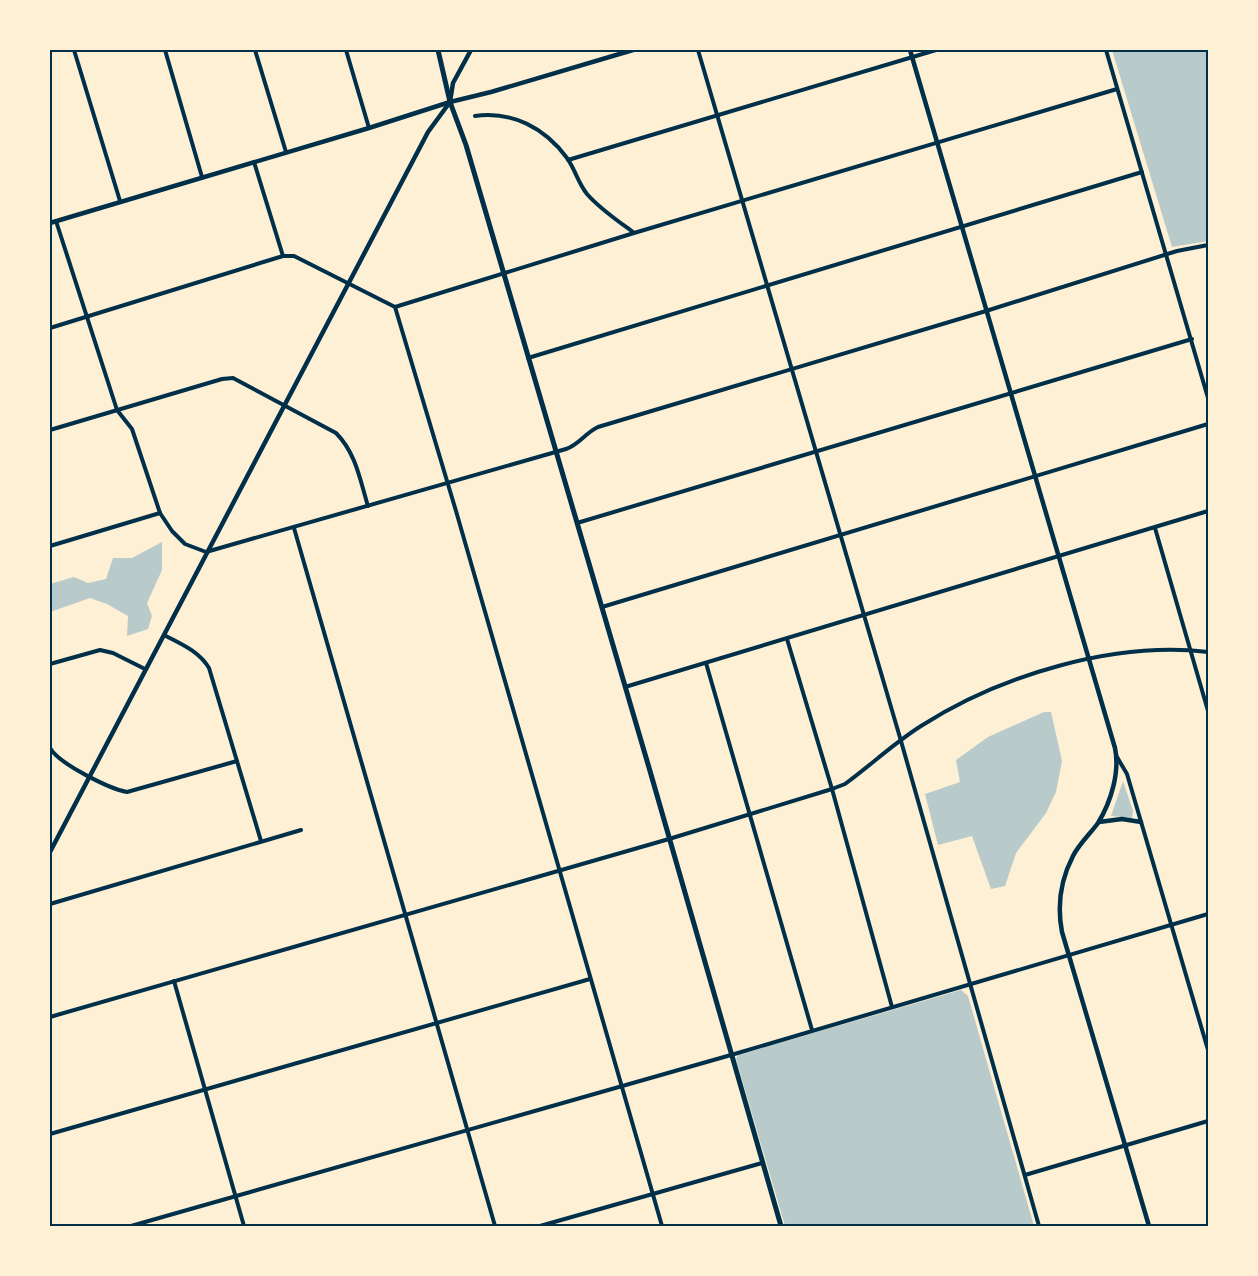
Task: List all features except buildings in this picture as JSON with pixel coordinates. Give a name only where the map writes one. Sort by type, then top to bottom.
[{"type":"main road","points":[[438,50],[450,102],[466,145],[602,606],[781,1227]]},
{"type":"street","points":[[74,50],[120,201]]},
{"type":"street","points":[[165,50],[202,177]]},
{"type":"street","points":[[255,50],[286,152]]},
{"type":"street","points":[[346,50],[369,128]]},
{"type":"street","points":[[50,852],[428,132],[450,102],[453,83],[471,50]]},
{"type":"street","points":[[50,223],[450,102],[633,50]]},
{"type":"street","points":[[698,50],[901,741],[1039,1227]]},
{"type":"street","points":[[910,50],[1117,757],[1127,774],[1209,1050]]},
{"type":"street","points":[[568,160],[936,50]]},
{"type":"street","points":[[1106,50],[1209,398]]},
{"type":"street","points":[[50,328],[283,256],[294,256],[395,307],[742,200],[1117,89]]},
{"type":"street","points":[[475,116],[506,117],[529,124],[546,135],[568,160],[588,195],[634,233]]},
{"type":"street","points":[[254,162],[283,256]]},
{"type":"street","points":[[528,358],[1142,172]]},
{"type":"street","points":[[56,221],[117,410],[132,429],[160,513],[172,531],[185,544],[206,552],[556,452],[577,445],[597,427],[986,311],[1177,251],[1209,245]]},
{"type":"street","points":[[395,307],[662,1227]]},
{"type":"street","points":[[577,523],[1191,339]]},
{"type":"street","points":[[50,430],[227,378],[239,380],[325,426],[341,438],[354,457],[368,506]]},
{"type":"street","points":[[602,606],[1209,424]]},
{"type":"street","points":[[625,687],[1209,512]]},
{"type":"street","points":[[50,546],[160,513]]},
{"type":"street","points":[[294,528],[495,1227]]},
{"type":"street","points":[[1155,528],[1209,711]]},
{"type":"street","points":[[164,635],[193,650],[209,668],[261,842]]},
{"type":"street","points":[[787,639],[832,789],[892,1007]]},
{"type":"street","points":[[50,664],[100,650],[113,653],[145,669]]},
{"type":"street","points":[[50,1017],[669,839],[832,789],[845,784],[901,741],[946,712],[1001,686],[1037,673],[1089,659],[1150,652],[1190,650],[1209,652]]},
{"type":"street","points":[[706,663],[812,1030]]},
{"type":"street","points":[[50,748],[56,756],[90,776],[121,791],[133,792],[237,761]]},
{"type":"street","points":[[1117,757],[1112,793],[1099,822],[1076,851],[1062,881],[1059,911],[1062,932],[1149,1227]]},
{"type":"street","points":[[1099,822],[1122,819],[1141,822]]},
{"type":"street","points":[[50,904],[301,830]]},
{"type":"street","points":[[131,1227],[731,1055],[1209,914]]},
{"type":"street","points":[[50,1134],[590,979]]},
{"type":"street","points":[[174,981],[244,1227]]},
{"type":"street","points":[[1025,1175],[1209,1121]]},
{"type":"street","points":[[540,1227],[762,1163]]},
{"type":"shaded area","points":[[1112,50],[1208,50],[1208,241],[1172,247]]},
{"type":"shaded area","points":[[162,542],[162,570],[147,603],[152,616],[148,629],[127,636],[128,616],[107,604],[90,598],[50,612],[50,584],[74,577],[88,583],[106,579],[113,558],[132,558]]},
{"type":"shaded area","points":[[1044,712],[1051,712],[1062,761],[1056,792],[1046,813],[1016,853],[1005,886],[991,889],[972,836],[938,845],[925,794],[960,782],[956,760],[988,737]]},
{"type":"shaded area","points":[[1123,781],[1133,811],[1132,818],[1111,816]]},
{"type":"shaded area","points":[[961,990],[968,996],[1034,1226],[785,1226],[736,1059],[738,1055]]}]
